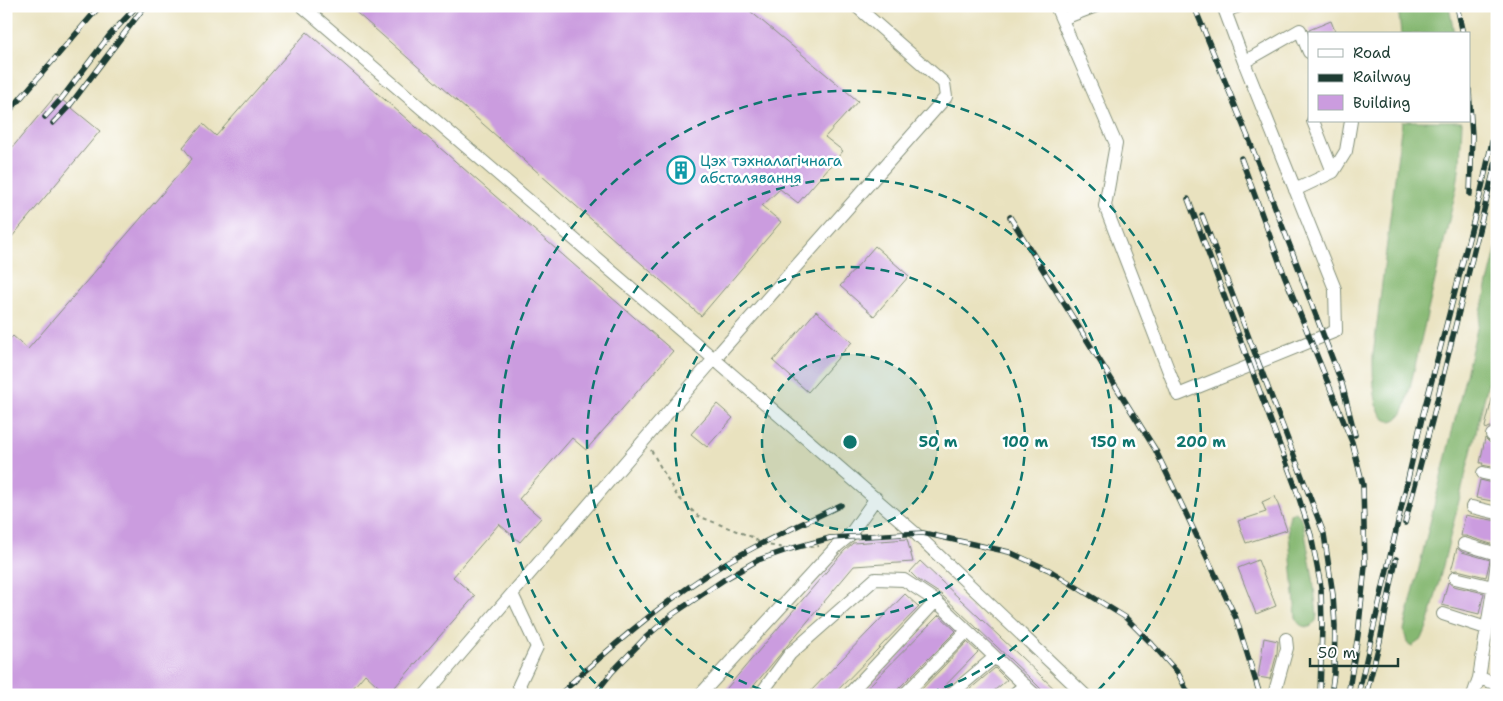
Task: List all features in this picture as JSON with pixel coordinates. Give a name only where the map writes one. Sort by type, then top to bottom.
[{"type":"street","points":[[302,6],[876,498],[1085,695]]},
{"type":"street","points":[[425,695],[714,359],[946,97],[944,83],[856,6]]},
{"type":"street","points":[[1056,6],[1116,144],[1105,206],[1178,395],[1336,331],[1335,289],[1224,9],[1239,6]]},
{"type":"street","points":[[1062,19],[1096,6]]},
{"type":"street","points":[[1244,62],[1300,30],[1308,50]]},
{"type":"street","points":[[1313,122],[1333,172]]},
{"type":"street","points":[[1295,190],[1333,172],[1346,151],[1351,122]]},
{"type":"street","points":[[1483,473],[1497,476]]},
{"type":"street","points":[[700,695],[838,545],[849,536],[876,498]]},
{"type":"street","points":[[1472,507],[1497,513]]},
{"type":"street","points":[[1464,544],[1497,554]]},
{"type":"street","points":[[1473,695],[1479,678],[1497,564]]},
{"type":"street","points":[[760,695],[790,654],[875,578],[904,580],[936,601],[1035,695]]},
{"type":"street","points":[[1455,578],[1493,587]]},
{"type":"street","points":[[512,594],[537,647],[519,686],[524,695]]},
{"type":"street","points":[[848,695],[936,601]]},
{"type":"street","points":[[1443,614],[1486,628]]},
{"type":"street","points":[[904,695],[967,631]]},
{"type":"street","points":[[1274,695],[1287,648],[1286,638]]},
{"type":"street","points":[[950,695],[994,656]]},
{"type":"street","points":[[1479,678],[1497,684]]},
{"type":"street","points":[[1013,695],[1025,685]]},
{"type":"path","points":[[645,439],[677,496],[698,516],[752,536],[762,544],[790,549],[838,545]]},
{"type":"green space","points":[[1398,6],[1449,6],[1454,32],[1401,32]]},
{"type":"green space","points":[[1402,122],[1462,122],[1457,186],[1407,400],[1400,416],[1391,421],[1385,419],[1380,413],[1377,404],[1373,356]]},
{"type":"green space","points":[[1497,246],[1497,347],[1429,622],[1422,639],[1412,646],[1407,643],[1404,630]]},
{"type":"green space","points":[[1296,512],[1303,522],[1313,578],[1317,615],[1316,621],[1310,627],[1301,625],[1296,617],[1288,524],[1290,514]]},
{"type":"building","name":"Цэх тэхналагічнага абсталявання","points":[[349,6],[744,6],[858,101],[825,137],[843,151],[798,203],[780,189],[762,206],[781,222],[701,316]]},
{"type":"building","points":[[1331,21],[1335,32],[1310,32],[1309,30]]},
{"type":"building","points":[[307,32],[673,351],[586,450],[572,438],[519,499],[541,518],[520,542],[499,524],[453,577],[475,596],[388,695],[365,674],[347,695],[6,695],[6,343],[13,336],[28,349],[192,159],[183,147],[203,124],[216,136]]},
{"type":"building","points":[[56,95],[100,131],[6,244],[6,155]]},
{"type":"building","points":[[875,246],[909,276],[874,316],[840,286]]},
{"type":"building","points":[[816,311],[852,342],[808,392],[773,361]]},
{"type":"building","points":[[1493,395],[1497,395],[1497,428],[1490,427],[1486,429],[1485,427]]},
{"type":"building","points":[[717,404],[733,418],[707,447],[691,434]]},
{"type":"building","points":[[1485,438],[1490,443],[1497,444],[1497,468],[1480,463]]},
{"type":"building","points":[[1480,480],[1497,484],[1497,502],[1476,498]]},
{"type":"building","points":[[1275,496],[1287,530],[1246,543],[1238,521],[1266,512],[1262,502]]},
{"type":"building","points":[[1465,515],[1497,521],[1494,545],[1461,536]]},
{"type":"building","points":[[907,539],[913,562],[854,566],[746,695],[721,695],[844,551],[853,543]]},
{"type":"building","points":[[1457,548],[1462,552],[1490,560],[1486,577],[1457,570],[1451,571]]},
{"type":"building","points":[[1258,560],[1276,606],[1256,614],[1238,568]]},
{"type":"building","points":[[920,561],[1061,695],[1043,695],[1041,689],[1031,679],[942,595],[917,579],[910,572]]},
{"type":"building","points":[[1448,582],[1453,586],[1484,593],[1479,614],[1442,605]]},
{"type":"building","points":[[905,594],[919,607],[833,695],[807,695]]},
{"type":"building","points":[[939,615],[956,631],[898,689],[896,695],[860,695]]},
{"type":"building","points":[[1264,638],[1278,641],[1270,679],[1258,677]]},
{"type":"building","points":[[967,642],[978,652],[936,695],[916,695]]},
{"type":"building","points":[[995,668],[1007,680],[989,695],[963,695]]},
{"type":"railway","points":[[6,115],[100,6]]},
{"type":"railway","points":[[45,117],[62,98],[109,36],[137,6]]},
{"type":"railway","points":[[53,123],[70,105],[145,6]]},
{"type":"railway","points":[[1194,6],[1250,142],[1305,285]]},
{"type":"railway","points":[[1457,6],[1463,32]]},
{"type":"railway","points":[[1470,105],[1472,136],[1470,194]]},
{"type":"railway","points":[[1358,695],[1422,418],[1480,196],[1497,119]]},
{"type":"railway","points":[[1405,523],[1497,157]]},
{"type":"railway","points":[[1241,158],[1285,277],[1352,442],[1363,485],[1365,566],[1358,635],[1348,695]]},
{"type":"railway","points":[[1188,199],[1295,486],[1311,535],[1321,587],[1320,695]]},
{"type":"railway","points":[[1202,215],[1324,534],[1333,595],[1335,626],[1334,673],[1331,695]]},
{"type":"railway","points":[[1010,217],[1155,449],[1236,618],[1260,695]]},
{"type":"railway","points":[[1302,279],[1342,384],[1355,435]]},
{"type":"railway","points":[[571,683],[651,615],[718,567],[752,548],[841,505]]},
{"type":"railway","points":[[594,695],[612,672],[645,638],[673,614],[725,579],[758,560],[830,538],[923,533],[1009,552],[1049,570],[1125,617],[1178,673],[1189,695]]},
{"type":"railway","points":[[1367,691],[1380,641],[1396,559]]},
{"type":"railway","points":[[559,695],[576,680]]},
{"type":"place","name":"Цэх тэхналагічнага абсталявання","points":[[681,170]]}]
